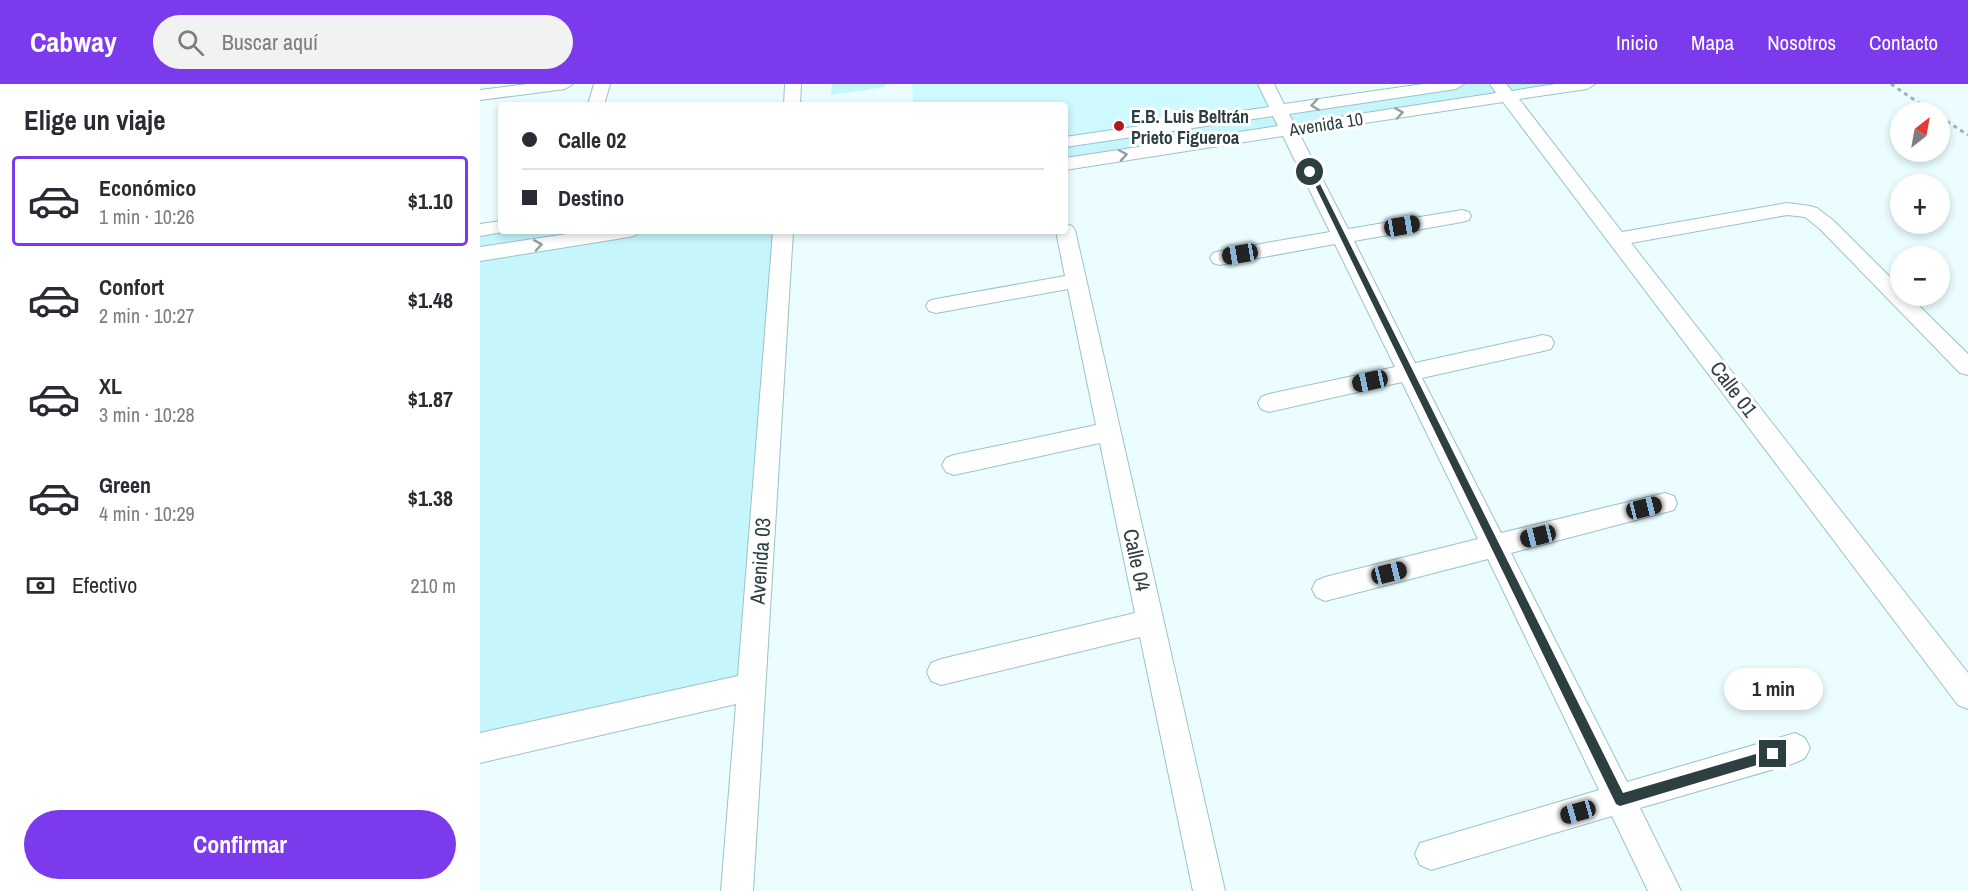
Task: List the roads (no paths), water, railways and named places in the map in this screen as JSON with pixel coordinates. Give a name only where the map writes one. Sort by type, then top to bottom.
[{"type":"street","points":[[480,95],[565,84]]},
{"type":"street","points":[[597,102],[602,84]]},
{"type":"street","points":[[792,102],[793,84]]},
{"type":"street","points":[[1266,84],[1665,891]]},
{"type":"street","name":"Avenida 10","points":[[1068,163],[1456,84]]},
{"type":"street","name":"Avenida 10","points":[[1068,142],[1284,120],[1503,90],[1587,84]]},
{"type":"street","name":"Calle 01","points":[[1503,90],[1968,695]]},
{"type":"street","points":[[1618,239],[1787,209],[1810,212],[1827,225],[1968,367]]},
{"type":"street","points":[[1220,258],[1461,216]]},
{"type":"street","points":[[480,230],[498,227]]},
{"type":"street","points":[[480,254],[610,234]]},
{"type":"street","name":"Avenida 03","points":[[737,891],[783,234]]},
{"type":"street","name":"Calle 04","points":[[1066,234],[1209,891]]},
{"type":"street","points":[[936,306],[1076,281]]},
{"type":"street","points":[[1269,403],[1543,344]]},
{"type":"street","points":[[954,465],[1109,432]]},
{"type":"street","points":[[1325,589],[1665,503]]},
{"type":"street","points":[[941,672],[1151,622]]},
{"type":"street","points":[[480,748],[751,687]]},
{"type":"street","points":[[1431,854],[1795,748]]},
{"type":"place","name":"E.B. Luis Beltrán Prieto Figueroa","points":[[1119,126]]}]
